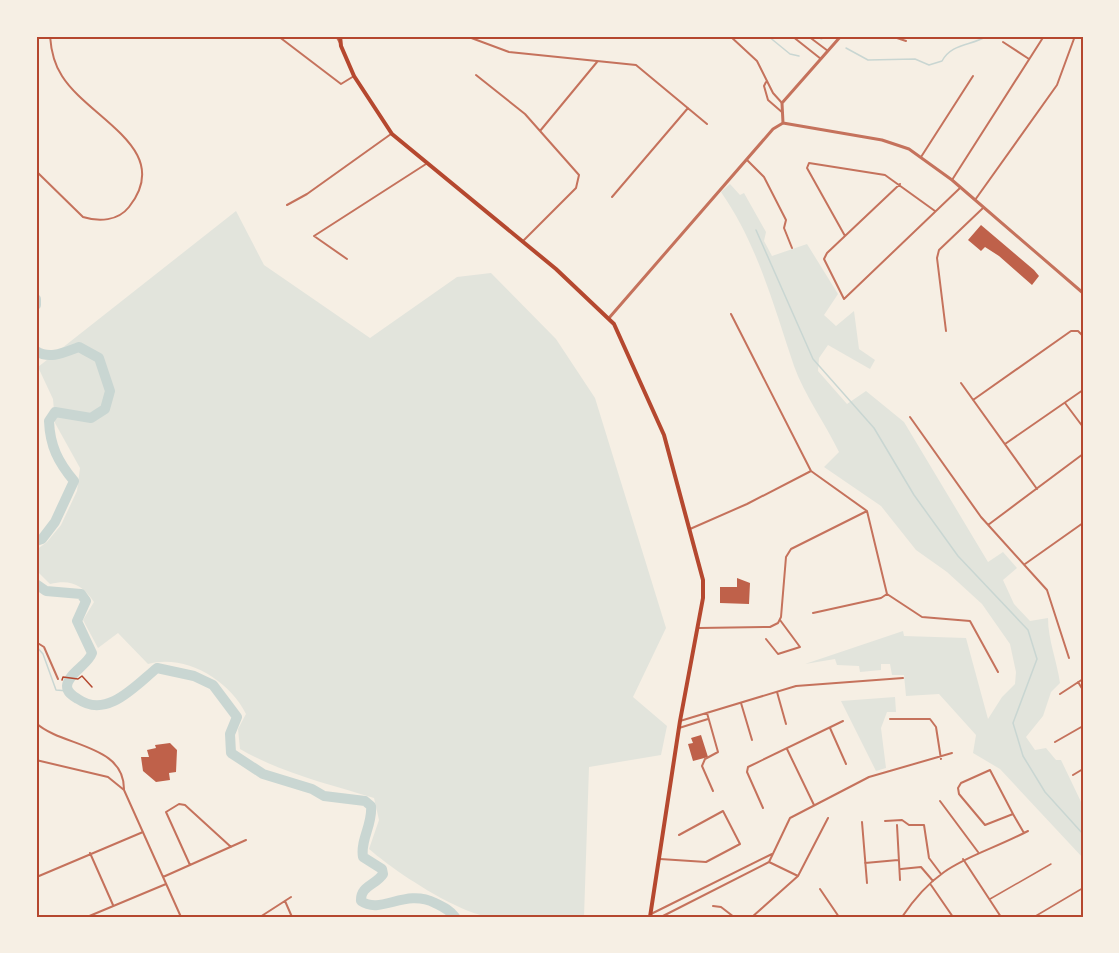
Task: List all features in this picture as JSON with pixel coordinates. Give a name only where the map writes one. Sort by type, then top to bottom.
[{"type":"main road","points":[[338,36],[354,76],[392,134],[588,297],[609,318],[664,435],[703,580],[699,628],[680,721],[650,916]]},
{"type":"street","points":[[36,171],[83,217],[93,220],[116,217],[126,211],[139,193],[144,174],[144,167],[136,150],[62,76],[53,54],[50,36]]},
{"type":"street","points":[[278,36],[341,84],[354,76]]},
{"type":"street","points":[[466,36],[509,52],[636,65],[707,123]]},
{"type":"street","points":[[730,36],[757,61],[766,82],[782,103],[783,123]]},
{"type":"street","points":[[792,36],[821,59]]},
{"type":"street","points":[[808,36],[828,51]]},
{"type":"street","points":[[782,103],[841,36]]},
{"type":"street","points":[[891,36],[906,41]]},
{"type":"street","points":[[952,180],[1044,36]]},
{"type":"street","points":[[975,200],[1057,85],[1075,36]]},
{"type":"street","points":[[1004,42],[1029,58]]},
{"type":"street","points":[[540,131],[597,62]]},
{"type":"street","points":[[476,75],[511,102],[579,175],[576,188],[522,242]]},
{"type":"street","points":[[921,157],[973,76]]},
{"type":"street","points":[[766,82],[764,86],[768,100],[783,113]]},
{"type":"street","points":[[612,197],[688,108]]},
{"type":"street","points":[[609,318],[772,129],[783,123],[882,141],[909,149],[952,180],[1083,293]]},
{"type":"street","points":[[287,205],[307,194],[392,134]]},
{"type":"street","points":[[747,160],[764,177],[784,215],[786,234],[792,248]]},
{"type":"street","points":[[347,259],[314,236],[426,164]]},
{"type":"street","points":[[845,236],[807,164],[885,175],[936,212]]},
{"type":"street","points":[[900,184],[845,236],[825,259],[844,299],[960,188]]},
{"type":"street","points":[[946,331],[937,258],[939,250],[983,208]]},
{"type":"street","points":[[731,314],[811,471],[867,511],[887,594],[922,617],[970,621],[998,672]]},
{"type":"street","points":[[973,400],[1074,330],[1083,336]]},
{"type":"street","points":[[961,383],[1037,489]]},
{"type":"street","points":[[1005,444],[1083,390]]},
{"type":"street","points":[[1065,403],[1083,427]]},
{"type":"street","points":[[910,417],[988,525],[1047,590],[1069,658]]},
{"type":"street","points":[[988,525],[1083,454]]},
{"type":"street","points":[[690,529],[747,504],[811,471]]},
{"type":"street","points":[[766,639],[778,654],[800,647],[780,620],[786,557],[791,549],[867,511]]},
{"type":"street","points":[[1025,564],[1083,523]]},
{"type":"street","points":[[813,613],[887,594]]},
{"type":"street","points":[[699,628],[770,627],[780,620]]},
{"type":"street","points":[[36,642],[44,647],[58,679]]},
{"type":"street","points":[[680,721],[796,687],[903,678]]},
{"type":"street","points":[[1060,694],[1083,679]]},
{"type":"street","points":[[1078,682],[1083,690]]},
{"type":"street","points":[[777,692],[786,724]]},
{"type":"street","points":[[741,702],[752,740]]},
{"type":"street","points":[[707,713],[718,752],[705,759],[702,766],[713,791]]},
{"type":"street","points":[[679,728],[708,718]]},
{"type":"street","points":[[890,719],[930,719],[936,727],[941,759]]},
{"type":"street","points":[[763,808],[747,769],[843,721]]},
{"type":"street","points":[[36,723],[65,740],[104,755],[113,762],[124,778],[124,790],[182,917]]},
{"type":"street","points":[[1055,742],[1083,726]]},
{"type":"street","points":[[830,728],[846,764]]},
{"type":"street","points":[[787,749],[814,805]]},
{"type":"street","points":[[661,917],[769,862],[786,822],[814,805],[869,777],[941,759],[952,753]]},
{"type":"street","points":[[36,760],[108,777],[124,790]]},
{"type":"street","points":[[1073,775],[1083,769]]},
{"type":"street","points":[[1013,814],[983,825],[959,794],[958,787],[990,770],[1024,833]]},
{"type":"street","points":[[940,801],[978,852]]},
{"type":"street","points":[[190,865],[166,812],[179,804],[185,805],[231,847]]},
{"type":"street","points":[[660,860],[705,862],[740,844],[723,811],[679,836]]},
{"type":"street","points":[[752,917],[798,876],[828,818]]},
{"type":"street","points":[[885,821],[902,820],[909,825],[924,825],[929,858],[940,874]]},
{"type":"street","points":[[862,822],[867,883]]},
{"type":"street","points":[[897,825],[900,880]]},
{"type":"street","points":[[902,917],[940,874],[963,859],[1028,831]]},
{"type":"street","points":[[39,876],[143,832]]},
{"type":"street","points":[[163,877],[246,840]]},
{"type":"street","points":[[90,853],[113,906]]},
{"type":"street","points":[[650,916],[772,854]]},
{"type":"street","points":[[963,859],[1001,917]]},
{"type":"street","points":[[865,863],[899,860]]},
{"type":"street","points":[[769,862],[798,876]]},
{"type":"street","points":[[900,869],[921,867],[953,917]]},
{"type":"street","points":[[724,877],[727,883]]},
{"type":"street","points":[[87,917],[166,884]]},
{"type":"street","points":[[820,890],[839,917]]},
{"type":"street","points":[[260,917],[291,897]]},
{"type":"street","points":[[683,898],[686,904]]},
{"type":"street","points":[[285,901],[292,917]]},
{"type":"street","points":[[713,906],[721,908],[734,917]]},
{"type":"lane","points":[[990,900],[1051,864]]},
{"type":"lane","points":[[1034,917],[1083,888]]},
{"type":"path","points":[[63,677],[78,680],[82,676],[92,687]]},
{"type":"shaded area","points":[[730,184],[740,195],[744,193],[766,232],[764,241],[772,256],[807,244],[838,294],[824,315],[836,326],[854,311],[859,349],[875,360],[870,369],[828,345],[819,358],[818,371],[847,404],[866,391],[904,422],[988,562],[1003,552],[1017,568],[1003,580],[1014,604],[1030,621],[1048,618],[1049,634],[1060,683],[1051,692],[1043,716],[1026,737],[1035,750],[1046,748],[1056,760],[1061,760],[1083,806],[1083,858],[1000,769],[973,753],[976,735],[939,694],[906,696],[904,675],[892,675],[890,664],[881,664],[881,670],[860,672],[859,666],[837,665],[835,659],[805,664],[903,631],[904,636],[966,638],[988,719],[1002,697],[1015,684],[1016,672],[1010,644],[982,604],[947,572],[916,550],[881,506],[824,467],[839,452],[798,377],[755,255],[734,212],[721,192]]},
{"type":"shaded area","points":[[236,211],[264,265],[370,338],[457,277],[491,273],[556,339],[595,398],[666,628],[633,697],[667,726],[661,755],[589,767],[584,917],[491,917],[462,908],[427,890],[369,849],[379,820],[374,798],[272,765],[240,749],[238,729],[246,714],[229,690],[205,672],[191,666],[162,662],[148,664],[118,633],[98,648],[83,620],[94,602],[75,584],[64,582],[50,584],[37,571],[36,550],[47,542],[61,525],[77,491],[80,468],[55,423],[53,399],[38,367]]},
{"type":"shaded area","points":[[895,697],[896,712],[887,712],[881,728],[886,768],[876,771],[841,701]]},
{"type":"building","points":[[981,225],[1034,270],[1039,276],[1032,285],[999,256],[985,247],[981,251],[968,240]]},
{"type":"building","points":[[737,578],[750,583],[749,604],[720,603],[720,587],[737,587]]},
{"type":"building","points":[[701,735],[708,757],[693,761],[688,744],[693,743],[691,738]]},
{"type":"building","points":[[170,743],[177,750],[176,772],[169,773],[170,780],[156,782],[143,771],[141,757],[149,757],[147,750],[156,748],[155,745]]},
{"type":"waterway","points":[[768,36],[790,54],[799,56]]},
{"type":"waterway","points":[[821,39],[828,36]]},
{"type":"waterway","points":[[846,48],[868,60],[915,59],[929,65],[942,61],[956,48],[987,36]]},
{"type":"waterway","points":[[756,230],[813,359],[874,428],[914,495],[958,556],[1028,630],[1037,659],[1013,723],[1023,756],[1045,792],[1083,834]]},
{"type":"waterway","points":[[36,299],[36,305]]},
{"type":"waterway","points":[[36,351],[52,355],[79,347],[99,358],[110,391],[105,409],[91,418],[55,412],[49,421],[56,453],[74,481],[55,522],[42,539],[36,541]]},
{"type":"waterway","points":[[36,584],[46,591],[81,594],[86,601],[77,621],[92,653],[68,681],[67,688],[72,695],[89,704],[110,703],[130,691],[157,668],[194,676],[213,685],[237,717],[230,734],[231,753],[263,774],[312,789],[324,796],[365,801],[371,806],[363,844],[363,857],[382,869],[383,874],[363,892],[361,901],[377,905],[404,899],[424,899],[444,907],[455,917]]},
{"type":"waterway","points":[[36,646],[43,654],[56,690],[68,691]]}]
